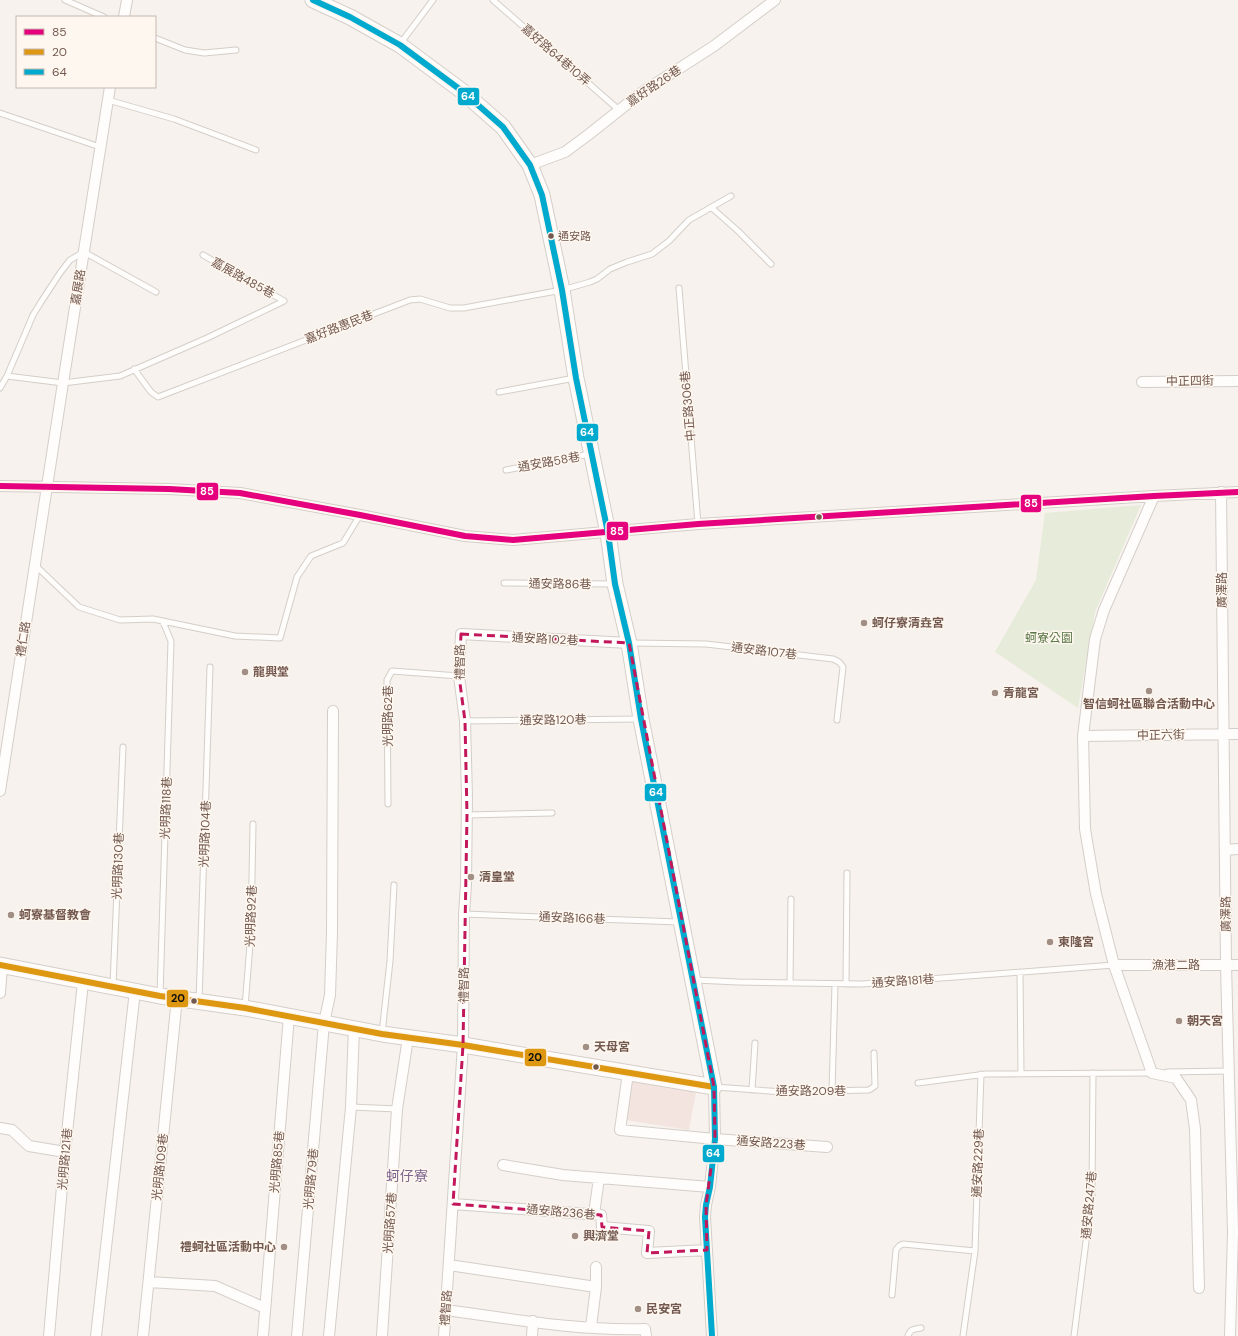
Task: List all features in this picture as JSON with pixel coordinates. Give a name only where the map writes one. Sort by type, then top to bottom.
[{"type":"street","points":[[124,16],[127,0]]},
{"type":"street","points":[[313,0],[350,16],[400,45],[462,91],[503,127],[530,165],[542,195],[562,290],[576,378],[608,532],[615,584],[628,643],[680,922],[714,1087],[715,1139],[705,1217],[712,1336]]},
{"type":"street","name":"嘉好路26巷","points":[[530,165],[565,152],[641,93],[714,46],[775,0]]},
{"type":"street","name":"嘉展路","points":[[47,487],[110,88]]},
{"type":"street","name":"中正四街","points":[[1142,382],[1238,381]]},
{"type":"street","points":[[0,486],[169,489],[240,493],[465,536],[513,540],[698,524],[1238,492]]},
{"type":"street","name":"禮仁路","points":[[0,791],[47,487]]},
{"type":"street","name":"廣澤路","points":[[1221,492],[1226,965],[1233,1232],[1230,1336]]},
{"type":"street","points":[[1154,496],[1104,610],[1096,639],[1083,736],[1085,829],[1096,894],[1114,965],[1152,1073],[1176,1078],[1191,1100],[1195,1129],[1199,1288]]},
{"type":"street","name":"通安路102巷","points":[[461,634],[628,643]]},
{"type":"street","name":"禮智路","points":[[444,1336],[463,1045],[464,914],[467,814],[465,721],[458,676],[461,634]]},
{"type":"street","name":"光明路79巷","points":[[297,1336],[324,1023],[330,995],[332,932],[333,710]]},
{"type":"street","name":"中正六街","points":[[1083,736],[1238,734]]},
{"type":"street","points":[[1225,850],[1238,849]]},
{"type":"street","name":"漁港二路","points":[[1114,965],[1238,964]]},
{"type":"street","points":[[0,993],[1,966],[160,996],[245,1008],[382,1034],[463,1045],[714,1087]]},
{"type":"street","name":"光明路121巷","points":[[49,1336],[65,1152],[83,982]]},
{"type":"street","points":[[96,1336],[136,991]]},
{"type":"street","name":"光明路109巷","points":[[143,1336],[177,998]]},
{"type":"street","name":"光明路85巷","points":[[263,1336],[289,1016]]},
{"type":"street","points":[[330,1336],[351,1107],[354,1028]]},
{"type":"street","name":"光明路57巷","points":[[382,1336],[397,1109],[408,1038]]},
{"type":"street","name":"通安路223巷","points":[[628,1073],[620,1130],[827,1147]]},
{"type":"street","points":[[0,1128],[12,1130],[29,1146],[65,1152]]},
{"type":"street","points":[[503,1165],[599,1178],[710,1187]]},
{"type":"street","points":[[594,1214],[599,1178]]},
{"type":"street","name":"通安路236巷","points":[[453,1204],[601,1215],[602,1227],[649,1231],[647,1253],[707,1250]]},
{"type":"street","points":[[449,1265],[596,1287]]},
{"type":"street","points":[[591,1327],[596,1287],[596,1267]]},
{"type":"street","points":[[149,1282],[215,1286],[265,1308]]},
{"type":"street","points":[[446,1310],[533,1322],[615,1330],[645,1328],[646,1336]]},
{"type":"street","points":[[532,1336],[533,1322]]},
{"type":"lane","points":[[65,0],[102,16]]},
{"type":"lane","points":[[400,45],[433,0]]},
{"type":"lane","name":"嘉好路64巷10弄","points":[[493,0],[619,110]]},
{"type":"lane","points":[[156,38],[185,50],[204,54],[236,50]]},
{"type":"lane","points":[[108,100],[174,120],[256,150]]},
{"type":"lane","points":[[0,113],[100,147]]},
{"type":"lane","points":[[562,290],[590,282],[597,279],[610,269],[652,254],[670,241],[689,220],[731,196]]},
{"type":"lane","points":[[712,208],[738,231],[771,264]]},
{"type":"lane","points":[[0,388],[7,376],[40,302],[70,260],[84,252],[156,292]]},
{"type":"lane","name":"嘉展路485巷","points":[[134,369],[207,338],[284,301],[202,255]]},
{"type":"lane","name":"中正路306巷","points":[[679,288],[698,524]]},
{"type":"lane","name":"嘉好路惠民巷","points":[[134,369],[152,392],[158,397],[410,300],[420,299],[450,308],[464,308],[562,290]]},
{"type":"lane","points":[[7,376],[63,383],[120,376],[134,369]]},
{"type":"lane","points":[[499,392],[576,378]]},
{"type":"lane","name":"通安路58巷","points":[[506,470],[591,454]]},
{"type":"lane","points":[[34,565],[85,610],[120,620],[153,619],[235,636],[280,638],[297,577],[311,556],[343,543],[360,515]]},
{"type":"lane","name":"通安路86巷","points":[[504,583],[615,584]]},
{"type":"lane","name":"光明路118巷","points":[[160,996],[171,642],[163,622]]},
{"type":"lane","name":"通安路107巷","points":[[628,643],[706,644],[839,662],[843,667],[837,720]]},
{"type":"lane","name":"光明路104巷","points":[[199,1002],[210,667]]},
{"type":"lane","name":"光明路62巷","points":[[388,804],[388,680],[392,671],[458,676]]},
{"type":"lane","name":"通安路120巷","points":[[465,721],[641,719]]},
{"type":"lane","name":"光明路130巷","points":[[113,986],[123,746]]},
{"type":"lane","points":[[467,814],[552,813]]},
{"type":"lane","name":"光明路92巷","points":[[245,1008],[251,932],[252,824]]},
{"type":"lane","points":[[846,984],[847,873]]},
{"type":"lane","points":[[382,1034],[390,962],[394,885]]},
{"type":"lane","points":[[790,983],[791,899]]},
{"type":"lane","name":"通安路166巷","points":[[464,914],[680,922]]},
{"type":"lane","name":"通安路181巷","points":[[692,980],[862,984],[1114,965]]},
{"type":"lane","points":[[1020,972],[1021,1074]]},
{"type":"lane","points":[[832,1092],[835,984]]},
{"type":"lane","points":[[752,1090],[755,1043]]},
{"type":"lane","name":"通安路209巷","points":[[714,1087],[783,1092],[869,1090],[874,1086],[874,1053]]},
{"type":"lane","points":[[918,1083],[981,1074],[1228,1071]]},
{"type":"lane","name":"通安路247巷","points":[[1074,1336],[1092,1194],[1093,1073]]},
{"type":"lane","name":"通安路229巷","points":[[975,1251],[981,1074]]},
{"type":"lane","points":[[351,1107],[397,1109]]},
{"type":"lane","points":[[892,1295],[896,1250],[899,1246],[903,1244],[975,1251],[963,1334]]},
{"type":"lane","points":[[908,1336],[909,1332],[913,1329],[921,1328]]},
{"type":"highlighted area","points":[[461,634],[629,643],[714,1087],[715,1139],[706,1205],[707,1250],[647,1253],[649,1231],[602,1227],[601,1215],[453,1204],[463,1045],[467,815],[465,721],[459,676]]},
{"type":"shaded area","points":[[633,1081],[696,1092],[689,1130],[626,1120]]},
{"type":"green space","name":"蚵寮公園","points":[[1141,505],[1095,612],[1078,708],[995,652],[1036,580],[1045,513]]},
{"type":"transit line","name":"64","points":[[313,0],[350,17],[400,45],[462,91],[503,127],[530,165],[542,195],[562,290],[576,378],[608,533],[615,584],[629,643],[641,719],[714,1087],[715,1139],[705,1217],[712,1336]]},
{"type":"transit line","name":"85","points":[[0,486],[169,489],[240,493],[465,536],[513,540],[698,524],[1238,492]]},
{"type":"transit line","name":"20","points":[[0,965],[160,996],[245,1008],[382,1034],[463,1045],[714,1087]]},
{"type":"place","name":"通安路","points":[[551,236]]},
{"type":"place","name":"蚵仔寮清垚宮","points":[[864,623]]},
{"type":"place","name":"龍興堂","points":[[245,672]]},
{"type":"place","name":"智信蚵社區聯合活動中心","points":[[1149,691]]},
{"type":"place","name":"青龍宮","points":[[995,693]]},
{"type":"place","name":"清皇堂","points":[[471,877]]},
{"type":"place","name":"蚵寮基督教會","points":[[11,915]]},
{"type":"place","name":"東隆宮","points":[[1050,942]]},
{"type":"place","name":"朝天宮","points":[[1179,1021]]},
{"type":"place","name":"天母宮","points":[[586,1047]]},
{"type":"place","name":"興濟堂","points":[[575,1236]]},
{"type":"place","name":"禮蚵社區活動中心","points":[[284,1247]]},
{"type":"place","name":"民安宮","points":[[638,1309]]},
{"type":"district","name":"蚵仔寮","points":[[407,1176]]}]
